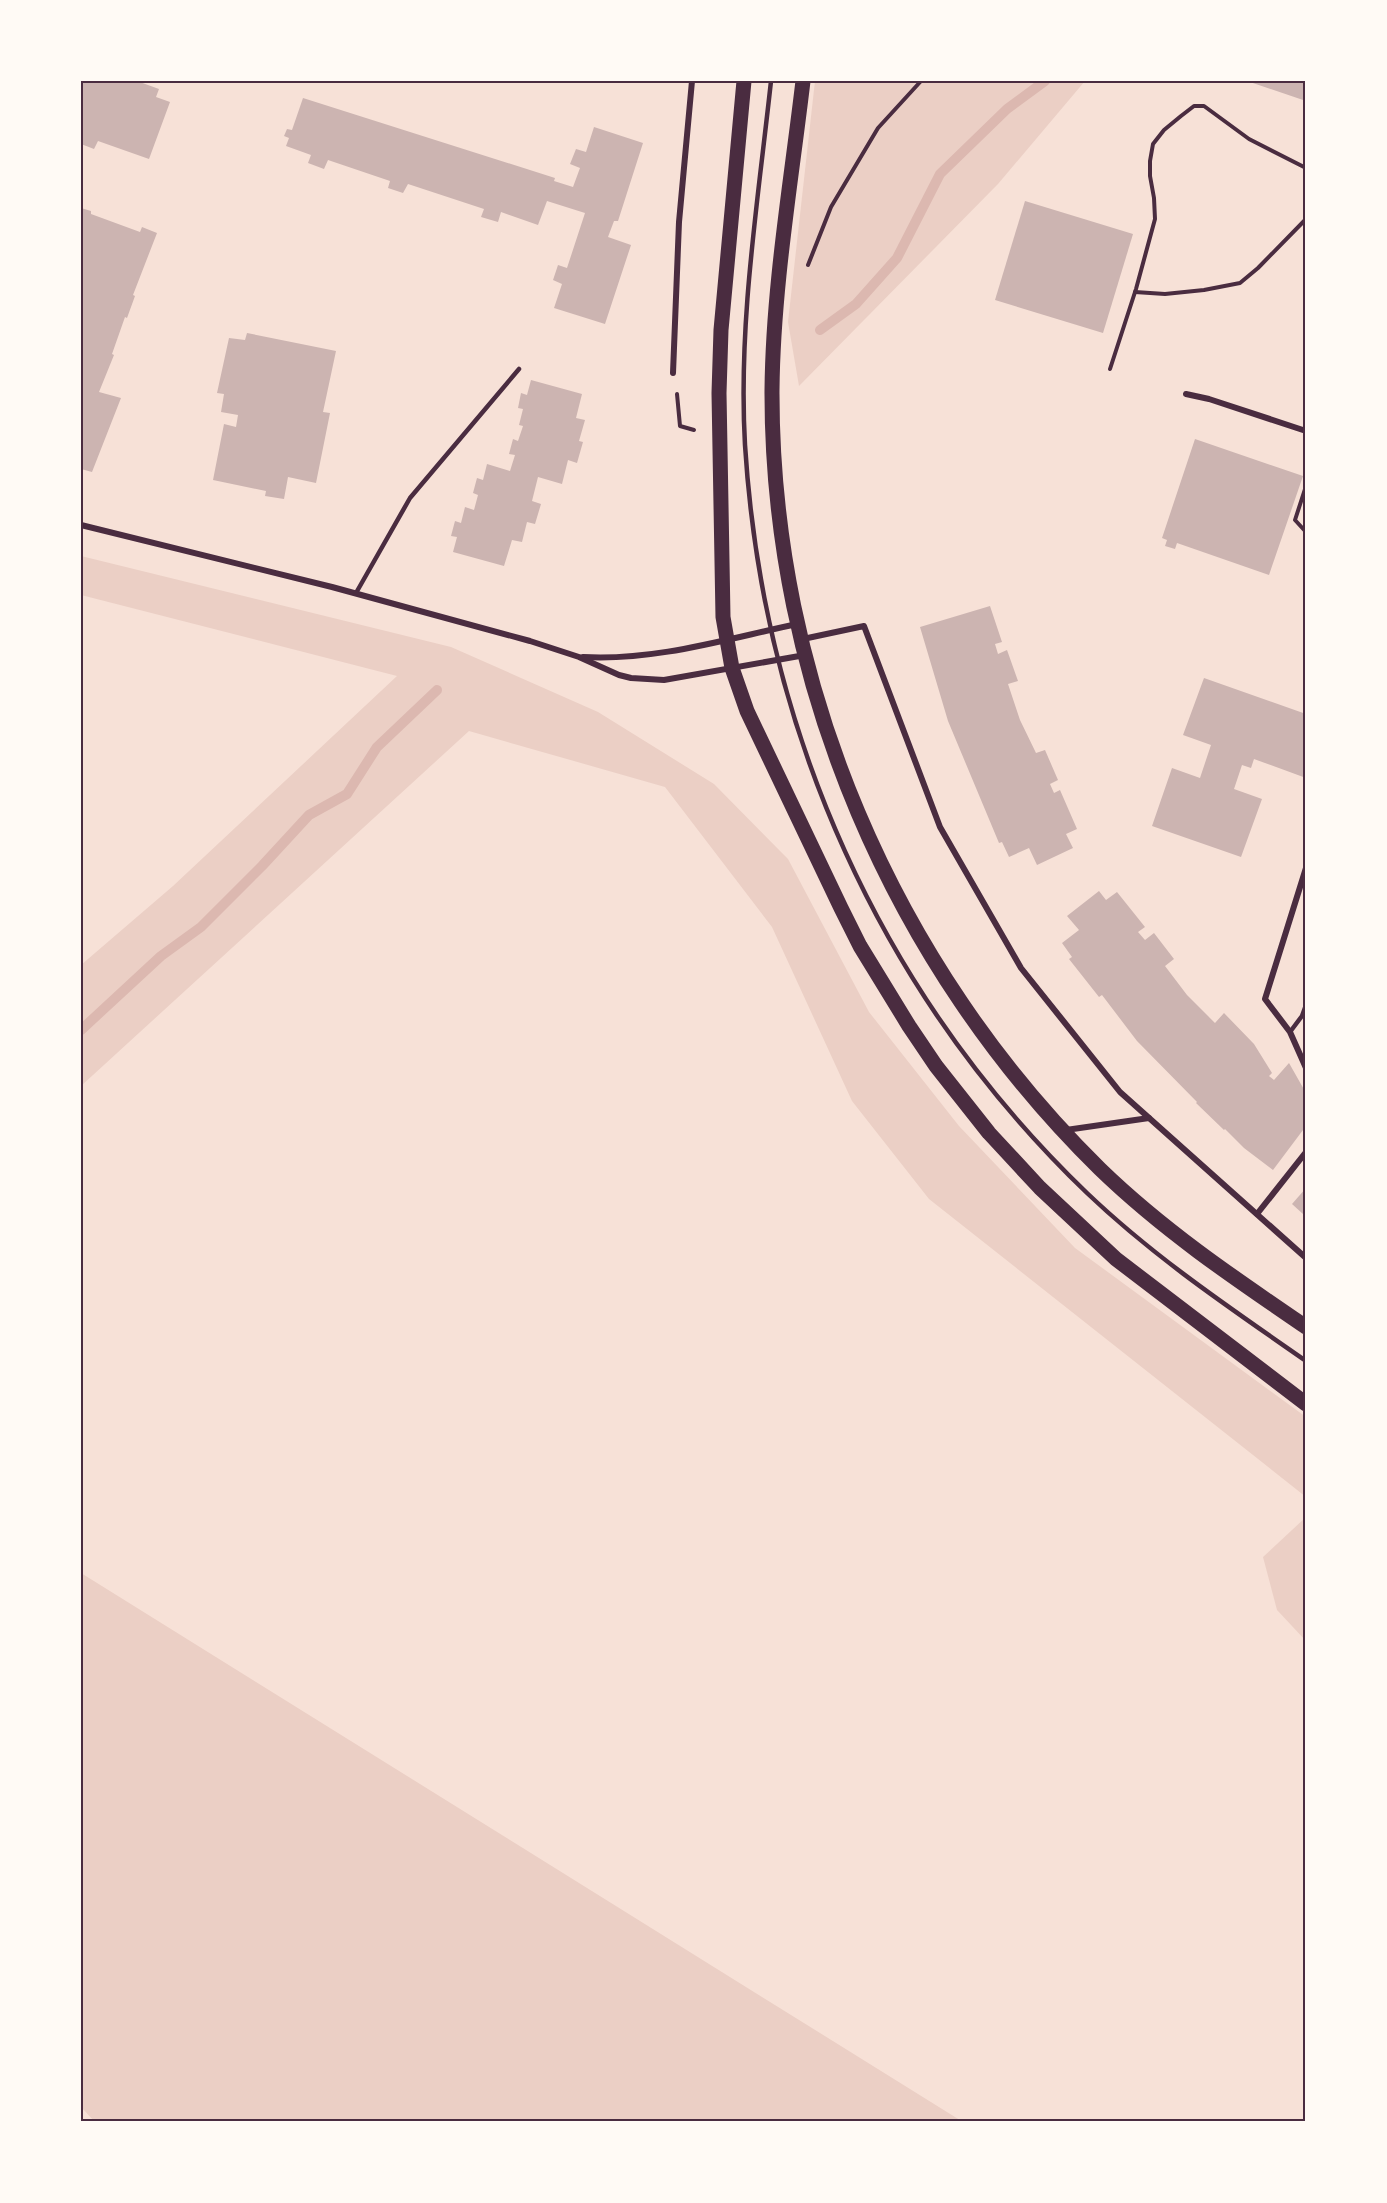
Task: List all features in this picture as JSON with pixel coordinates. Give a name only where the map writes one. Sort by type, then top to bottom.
[{"type":"main road","points":[[744,81],[721,330],[719,393],[721,573],[726,640],[732,668],[747,711],[861,946],[909,1026],[964,1102],[1020,1167],[1093,1239],[1146,1283],[1306,1404]]},
{"type":"main road","points":[[803,81],[774,325],[772,390],[777,496],[785,561],[803,647],[846,784],[893,890],[925,948],[995,1051],[1101,1170],[1208,1260],[1306,1327]]},
{"type":"street","points":[[673,373],[679,222],[692,81]]},
{"type":"street","points":[[1186,394],[1209,399],[1306,431]]},
{"type":"street","points":[[81,525],[356,594],[530,641],[579,657],[618,675],[643,680],[664,680],[777,660],[803,647],[864,626],[940,827],[1022,968],[1120,1092],[1306,1258]]},
{"type":"street","points":[[579,657],[644,656],[798,624]]},
{"type":"street","points":[[1306,868],[1265,999],[1290,1032],[1306,1068]]},
{"type":"street","points":[[1063,1130],[1149,1118]]},
{"type":"street","points":[[1257,1214],[1306,1152]]},
{"type":"lane","points":[[771,81],[751,268],[744,387],[745,444],[750,501],[770,630],[791,710],[811,772],[852,870],[906,968],[957,1046],[1023,1128],[1081,1187],[1128,1230],[1201,1288],[1306,1361]]},
{"type":"lane","points":[[356,594],[410,498],[519,369]]},
{"type":"lane","points":[[1290,1032],[1302,1016],[1306,1005]]},
{"type":"path","points":[[805,274],[831,207],[878,128],[921,81]]},
{"type":"path","points":[[1110,369],[1135,292],[1155,219],[1150,161],[1153,144],[1164,130],[1194,106],[1204,106],[1249,139],[1306,168]]},
{"type":"path","points":[[1135,292],[1175,293],[1240,283],[1306,219]]},
{"type":"path","points":[[673,373],[679,401],[680,426],[695,431]]},
{"type":"path","points":[[1306,486],[1295,520],[1306,532]]},
{"type":"shaded area","points":[[815,81],[1085,81],[998,184],[799,386],[788,322]]},
{"type":"shaded area","points":[[81,556],[451,647],[598,712],[714,784],[788,859],[869,1012],[959,1126],[1075,1248],[1306,1417],[1306,1497],[929,1199],[852,1101],[772,927],[665,787],[469,731],[81,1086],[81,965],[173,886],[397,676],[81,595]]},
{"type":"shaded area","points":[[1306,1517],[1306,1641],[1277,1610],[1263,1557]]},
{"type":"shaded area","points":[[81,1573],[963,2122],[95,2122],[81,2107]]},
{"type":"building","points":[[81,81],[117,83],[118,81],[137,81],[159,89],[156,97],[170,102],[149,159],[98,141],[94,149],[81,144]]},
{"type":"building","points":[[1247,81],[1306,81],[1306,101]]},
{"type":"building","points":[[303,98],[555,178],[554,181],[573,187],[580,168],[570,164],[576,149],[586,152],[594,127],[643,143],[618,221],[614,221],[608,237],[631,245],[605,324],[554,308],[562,284],[553,280],[558,265],[567,268],[585,213],[547,201],[538,225],[501,212],[498,222],[481,217],[484,209],[408,184],[403,193],[388,188],[390,181],[328,160],[324,169],[308,163],[311,155],[286,146],[289,138],[284,136],[287,129],[292,130]]},
{"type":"building","points":[[1025,201],[1133,234],[1103,333],[995,300]]},
{"type":"building","points":[[81,208],[140,232],[142,227],[157,233],[99,392],[121,398],[92,472],[81,469]]},
{"type":"building","points":[[247,333],[336,351],[323,412],[330,413],[316,483],[288,477],[284,499],[265,496],[266,491],[213,480],[224,424],[236,427],[238,415],[221,412],[224,394],[217,393],[229,338],[245,340]]},
{"type":"building","points":[[531,380],[582,394],[576,418],[585,420],[579,441],[583,442],[577,463],[568,460],[562,484],[538,477],[532,501],[541,504],[535,524],[527,522],[522,542],[512,540],[504,566],[453,552],[457,537],[451,536],[455,521],[461,523],[465,507],[474,510],[478,495],[473,493],[477,478],[483,480],[487,464],[510,471],[515,455],[509,454],[513,439],[518,441],[523,426],[519,425],[523,409],[518,408],[521,393],[527,395]]},
{"type":"building","points":[[1195,439],[1303,476],[1269,575],[1177,543],[1175,549],[1165,546],[1167,540],[1162,538]]},
{"type":"building","points":[[990,606],[1002,642],[995,644],[998,654],[1007,650],[1018,681],[1008,684],[1020,720],[1036,753],[1045,750],[1058,780],[1050,784],[1054,793],[1060,790],[1077,829],[1066,834],[1073,848],[1037,865],[1029,848],[1009,857],[1002,842],[999,843],[948,721],[920,627]]},
{"type":"building","points":[[1204,678],[1306,714],[1306,778],[1254,759],[1251,768],[1242,765],[1234,789],[1262,799],[1241,857],[1152,826],[1172,768],[1200,778],[1211,745],[1183,735]]},
{"type":"building","points":[[1099,891],[1106,900],[1117,892],[1145,927],[1138,932],[1145,940],[1154,933],[1174,959],[1165,966],[1187,995],[1215,1023],[1224,1013],[1254,1044],[1272,1073],[1269,1076],[1274,1080],[1289,1063],[1306,1093],[1306,1126],[1273,1170],[1244,1148],[1196,1103],[1137,1041],[1102,995],[1099,997],[1069,959],[1072,957],[1062,943],[1079,930],[1067,916]]},
{"type":"building","points":[[1306,1188],[1306,1211],[1303,1214],[1292,1204]]},
{"type":"waterway","points":[[820,330],[856,304],[897,258],[940,174],[1007,109],[1045,81]]},
{"type":"waterway","points":[[81,1030],[161,956],[201,927],[309,815],[347,794],[377,747],[437,690]]}]
